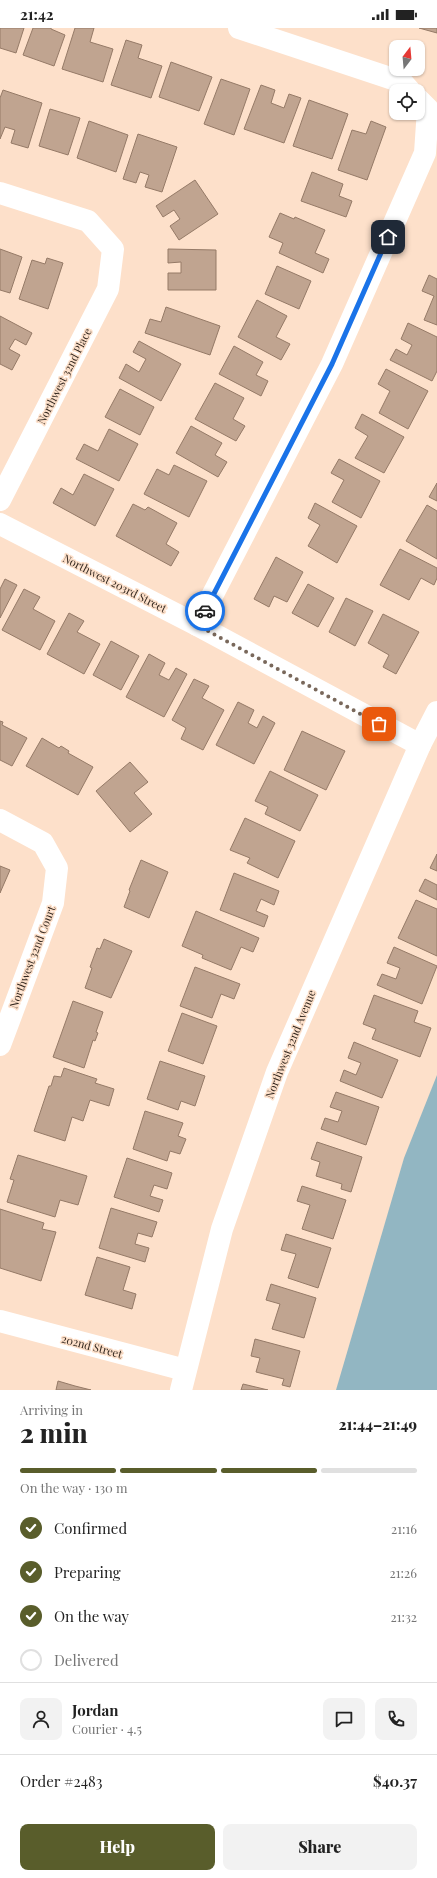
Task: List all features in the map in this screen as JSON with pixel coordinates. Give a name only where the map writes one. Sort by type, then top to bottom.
[{"type":"street","points":[[239,28],[402,82],[404,84]]},
{"type":"street","points":[[197,625],[332,364],[425,153],[424,120]]},
{"type":"street","name":"Northwest 32nd Place","points":[[0,193],[88,221],[113,248],[108,290],[0,500]]},
{"type":"street","name":"Northwest 203rd Street","points":[[0,524],[197,625],[420,745]]},
{"type":"street","name":"Northwest 32nd Avenue","points":[[183,1380],[222,1229],[277,1072],[420,745],[437,712]]},
{"type":"street","name":"Northwest 32nd Court","points":[[0,820],[43,843],[57,868],[53,903],[0,1045]]},
{"type":"street","name":"202nd Street","points":[[0,1321],[183,1380]]},
{"type":"water","points":[[437,1075],[437,1390],[336,1390],[404,1158]]},
{"type":"building","points":[[0,28],[24,28],[16,53],[0,48]]},
{"type":"building","points":[[33,28],[51,28],[65,35],[54,66],[23,55]]},
{"type":"building","points":[[75,28],[94,28],[90,42],[113,49],[103,82],[62,69]]},
{"type":"building","points":[[419,28],[437,28],[437,33]]},
{"type":"building","points":[[126,40],[142,45],[138,58],[162,66],[151,98],[111,85]]},
{"type":"building","points":[[171,62],[212,77],[199,111],[159,97]]},
{"type":"building","points":[[221,79],[250,89],[234,135],[204,124]]},
{"type":"building","points":[[261,85],[275,90],[271,103],[284,108],[289,94],[301,98],[284,143],[244,129]]},
{"type":"building","points":[[3,90],[42,103],[28,148],[11,143],[15,130],[5,127],[0,139],[0,98]]},
{"type":"building","points":[[309,100],[348,114],[332,159],[293,146]]},
{"type":"building","points":[[50,109],[80,118],[68,155],[39,146]]},
{"type":"building","points":[[89,121],[128,135],[116,172],[77,158]]},
{"type":"building","points":[[371,121],[386,127],[367,180],[338,170],[352,130],[366,134]]},
{"type":"building","points":[[138,134],[177,147],[162,192],[145,187],[149,175],[140,172],[136,183],[123,179]]},
{"type":"building","points":[[312,172],[343,184],[339,196],[352,201],[346,217],[301,201]]},
{"type":"building","points":[[195,180],[218,214],[179,240],[170,226],[180,219],[174,210],[163,217],[156,206]]},
{"type":"building","points":[[280,213],[294,219],[295,217],[325,230],[315,253],[329,259],[323,273],[279,253],[283,243],[269,237]]},
{"type":"building","points":[[0,249],[22,257],[10,293],[0,290]]},
{"type":"building","points":[[168,249],[216,250],[216,290],[168,290],[168,273],[181,273],[181,262],[168,263]]},
{"type":"building","points":[[47,258],[63,263],[48,309],[19,299],[32,260],[45,264]]},
{"type":"building","points":[[277,266],[311,281],[299,309],[265,294]]},
{"type":"building","points":[[429,275],[437,279],[437,325],[424,320],[434,296],[422,291]]},
{"type":"building","points":[[257,300],[287,316],[276,337],[290,344],[281,360],[238,337]]},
{"type":"building","points":[[166,307],[220,326],[210,355],[145,333],[150,319],[161,322]]},
{"type":"building","points":[[0,316],[32,333],[26,345],[15,339],[9,349],[20,355],[12,370],[0,364]]},
{"type":"building","points":[[408,323],[437,337],[437,371],[432,381],[390,360],[396,349],[407,355],[412,345],[401,339]]},
{"type":"building","points":[[139,341],[181,364],[161,401],[119,378],[126,364],[139,372],[146,359],[133,352]]},
{"type":"building","points":[[234,346],[263,362],[256,375],[268,381],[261,396],[219,374]]},
{"type":"building","points":[[386,369],[428,391],[408,429],[379,413],[390,391],[378,384]]},
{"type":"building","points":[[215,383],[244,398],[233,419],[245,426],[236,441],[195,419]]},
{"type":"building","points":[[120,389],[154,407],[140,435],[105,417]]},
{"type":"building","points":[[362,414],[404,437],[384,473],[355,458],[368,436],[355,428]]},
{"type":"building","points":[[191,426],[222,443],[215,455],[227,462],[218,477],[176,453]]},
{"type":"building","points":[[109,429],[138,444],[119,481],[76,459],[84,444],[98,451]]},
{"type":"building","points":[[339,459],[380,481],[361,518],[332,502],[344,480],[331,473]]},
{"type":"building","points":[[174,465],[207,481],[189,517],[144,494],[157,469],[169,475]]},
{"type":"building","points":[[84,474],[114,489],[95,526],[53,503],[61,488],[73,495]]},
{"type":"building","points":[[437,483],[437,501],[429,497]]},
{"type":"building","points":[[315,503],[357,526],[337,563],[308,546],[320,525],[308,518]]},
{"type":"building","points":[[133,504],[145,510],[148,507],[177,523],[166,544],[179,552],[171,566],[116,536]]},
{"type":"building","points":[[427,505],[437,511],[437,559],[406,541]]},
{"type":"building","points":[[400,549],[437,568],[437,578],[434,585],[421,578],[409,600],[380,585]]},
{"type":"building","points":[[276,557],[303,572],[287,602],[274,596],[269,607],[254,599]]},
{"type":"building","points":[[5,579],[17,585],[0,618],[0,589]]},
{"type":"building","points":[[308,584],[334,598],[318,627],[292,613]]},
{"type":"building","points":[[24,589],[40,597],[33,609],[55,621],[40,650],[2,630]]},
{"type":"building","points":[[346,598],[373,611],[355,646],[329,632]]},
{"type":"building","points":[[69,613],[84,621],[77,632],[100,644],[84,674],[47,654]]},
{"type":"building","points":[[383,614],[419,632],[396,674],[383,667],[389,655],[368,643]]},
{"type":"building","points":[[111,641],[139,656],[121,690],[93,675]]},
{"type":"building","points":[[149,654],[165,663],[159,675],[169,680],[176,668],[187,674],[164,717],[126,697]]},
{"type":"building","points":[[194,679],[209,686],[202,698],[224,710],[203,750],[181,739],[186,728],[172,720]]},
{"type":"building","points":[[238,702],[254,710],[248,723],[257,728],[263,716],[275,723],[254,764],[216,745]]},
{"type":"building","points":[[0,721],[3,722],[2,725],[27,738],[12,766],[0,760]]},
{"type":"building","points":[[302,731],[345,751],[326,790],[284,770]]},
{"type":"building","points":[[42,738],[59,748],[61,746],[69,751],[68,753],[93,767],[78,795],[26,766]]},
{"type":"building","points":[[130,762],[148,782],[134,793],[152,814],[130,832],[96,791]]},
{"type":"building","points":[[270,771],[318,795],[300,831],[265,814],[268,807],[255,801]]},
{"type":"building","points":[[245,818],[295,841],[278,878],[247,863],[250,858],[230,850]]},
{"type":"building","points":[[437,854],[437,871],[430,868]]},
{"type":"building","points":[[141,860],[168,872],[149,918],[124,907]]},
{"type":"building","points":[[0,866],[10,870],[0,893]]},
{"type":"building","points":[[234,873],[279,891],[274,905],[261,899],[256,911],[268,916],[264,927],[220,910]]},
{"type":"building","points":[[425,879],[437,885],[437,900],[419,891]]},
{"type":"building","points":[[416,900],[437,909],[437,956],[398,938]]},
{"type":"building","points":[[196,911],[259,938],[253,952],[241,947],[231,970],[202,958],[203,955],[182,946]]},
{"type":"building","points":[[104,939],[132,951],[111,998],[85,988],[92,968],[90,967],[97,948],[100,949]]},
{"type":"building","points":[[394,947],[437,966],[422,1004],[377,985],[382,974],[396,979],[400,968],[387,963]]},
{"type":"building","points":[[195,967],[240,984],[234,999],[221,994],[212,1018],[180,1006]]},
{"type":"building","points":[[374,995],[418,1011],[414,1022],[431,1028],[420,1057],[372,1039],[376,1029],[363,1024]]},
{"type":"building","points":[[73,1001],[103,1012],[96,1032],[98,1033],[95,1041],[93,1040],[84,1068],[53,1057]]},
{"type":"building","points":[[182,1013],[217,1026],[203,1064],[168,1051]]},
{"type":"building","points":[[354,1042],[398,1060],[382,1098],[340,1081],[344,1070],[356,1075],[361,1063],[348,1058]]},
{"type":"building","points":[[160,1061],[205,1076],[195,1106],[181,1101],[178,1110],[147,1099]]},
{"type":"building","points":[[64,1068],[97,1079],[95,1083],[114,1089],[109,1106],[90,1100],[83,1121],[72,1117],[65,1141],[34,1131],[49,1086],[51,1086],[54,1076],[61,1077]]},
{"type":"building","points":[[336,1092],[379,1107],[366,1145],[321,1129],[325,1118],[338,1122],[342,1111],[330,1107]]},
{"type":"building","points":[[145,1111],[183,1123],[178,1136],[186,1139],[180,1154],[170,1151],[167,1161],[133,1149]]},
{"type":"building","points":[[317,1142],[362,1157],[351,1192],[341,1189],[342,1184],[316,1176],[320,1162],[311,1159]]},
{"type":"building","points":[[18,1155],[87,1176],[78,1205],[60,1200],[55,1217],[7,1202],[14,1180],[10,1179]]},
{"type":"building","points":[[127,1158],[172,1173],[167,1189],[154,1185],[150,1196],[163,1200],[159,1212],[114,1197]]},
{"type":"building","points":[[302,1186],[346,1200],[333,1239],[302,1229],[310,1205],[297,1201]]},
{"type":"building","points":[[111,1208],[157,1222],[152,1237],[138,1233],[135,1244],[149,1248],[145,1262],[99,1248]]},
{"type":"building","points":[[0,1209],[44,1223],[42,1229],[56,1232],[41,1281],[0,1268]]},
{"type":"building","points":[[286,1234],[331,1248],[318,1288],[288,1278],[296,1254],[281,1250]]},
{"type":"building","points":[[97,1257],[130,1267],[123,1290],[136,1294],[132,1309],[85,1295]]},
{"type":"building","points":[[271,1284],[316,1298],[304,1338],[272,1329],[280,1304],[266,1300]]},
{"type":"building","points":[[255,1339],[300,1351],[290,1387],[282,1385],[284,1379],[256,1372],[260,1358],[251,1356]]},
{"type":"building","points":[[58,1381],[75,1386],[91,1390],[56,1390]]},
{"type":"building","points":[[243,1384],[268,1390],[241,1390]]},
{"type":"way so far","points":[[205,611],[197,625],[379,724]]},
{"type":"route","points":[[205,611],[332,364],[388,237]]}]
